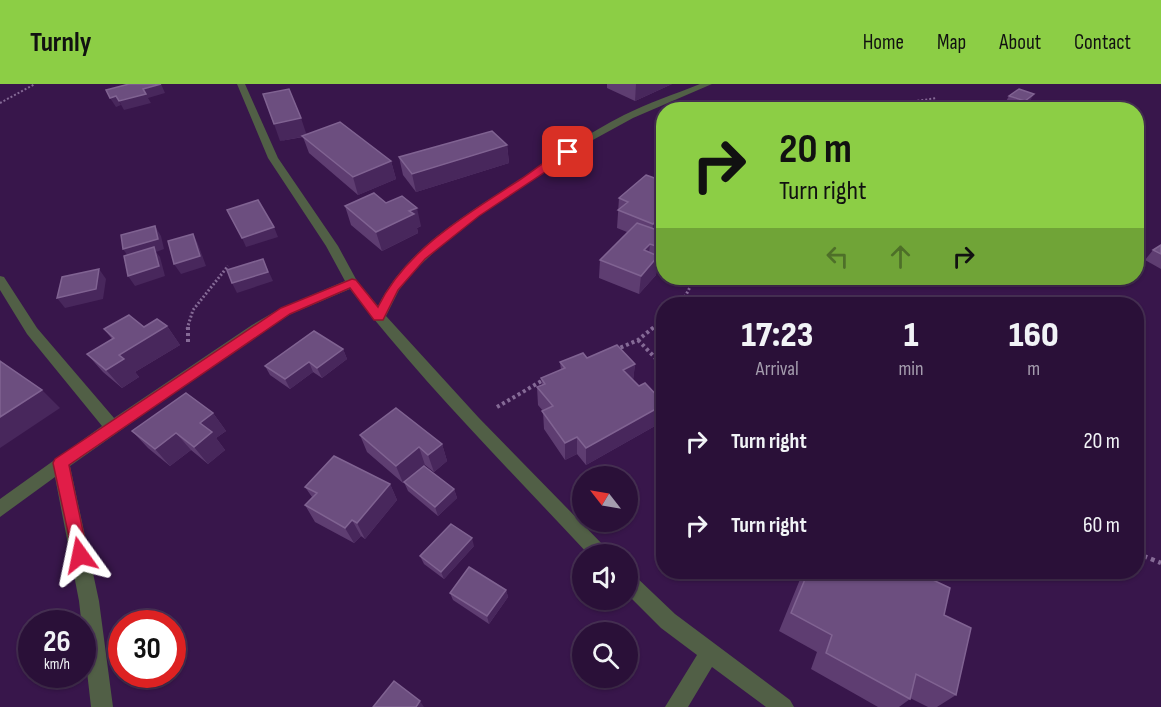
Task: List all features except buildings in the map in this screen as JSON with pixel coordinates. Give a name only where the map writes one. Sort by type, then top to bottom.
[{"type":"street","points":[[241,84],[273,158],[332,246],[352,283],[379,317],[474,422],[590,544]]},
{"type":"street","points":[[664,102],[708,84]]},
{"type":"street","points":[[379,317],[393,288],[409,269],[441,239],[587,139],[630,116],[656,105]]},
{"type":"street","points":[[0,280],[32,331],[113,428]]},
{"type":"street","points":[[0,509],[61,463],[286,311],[352,283]]},
{"type":"street","points":[[61,463],[89,601],[102,707]]},
{"type":"street","points":[[638,592],[668,621],[783,707]]},
{"type":"street","points":[[676,707],[710,652]]},
{"type":"path","points":[[0,103],[35,84]]},
{"type":"path","points":[[910,102],[938,98]]},
{"type":"path","points":[[193,373],[186,327],[192,310],[217,283],[228,266]]},
{"type":"path","points":[[606,353],[638,340],[656,326]]},
{"type":"path","points":[[638,340],[656,359]]},
{"type":"path","points":[[474,422],[533,384],[554,375]]},
{"type":"path","points":[[1144,556],[1161,563]]},
{"type":"route","points":[[80,555],[61,463],[257,328],[286,311],[352,283],[379,317],[393,288],[409,269],[441,239],[568,152]]}]
